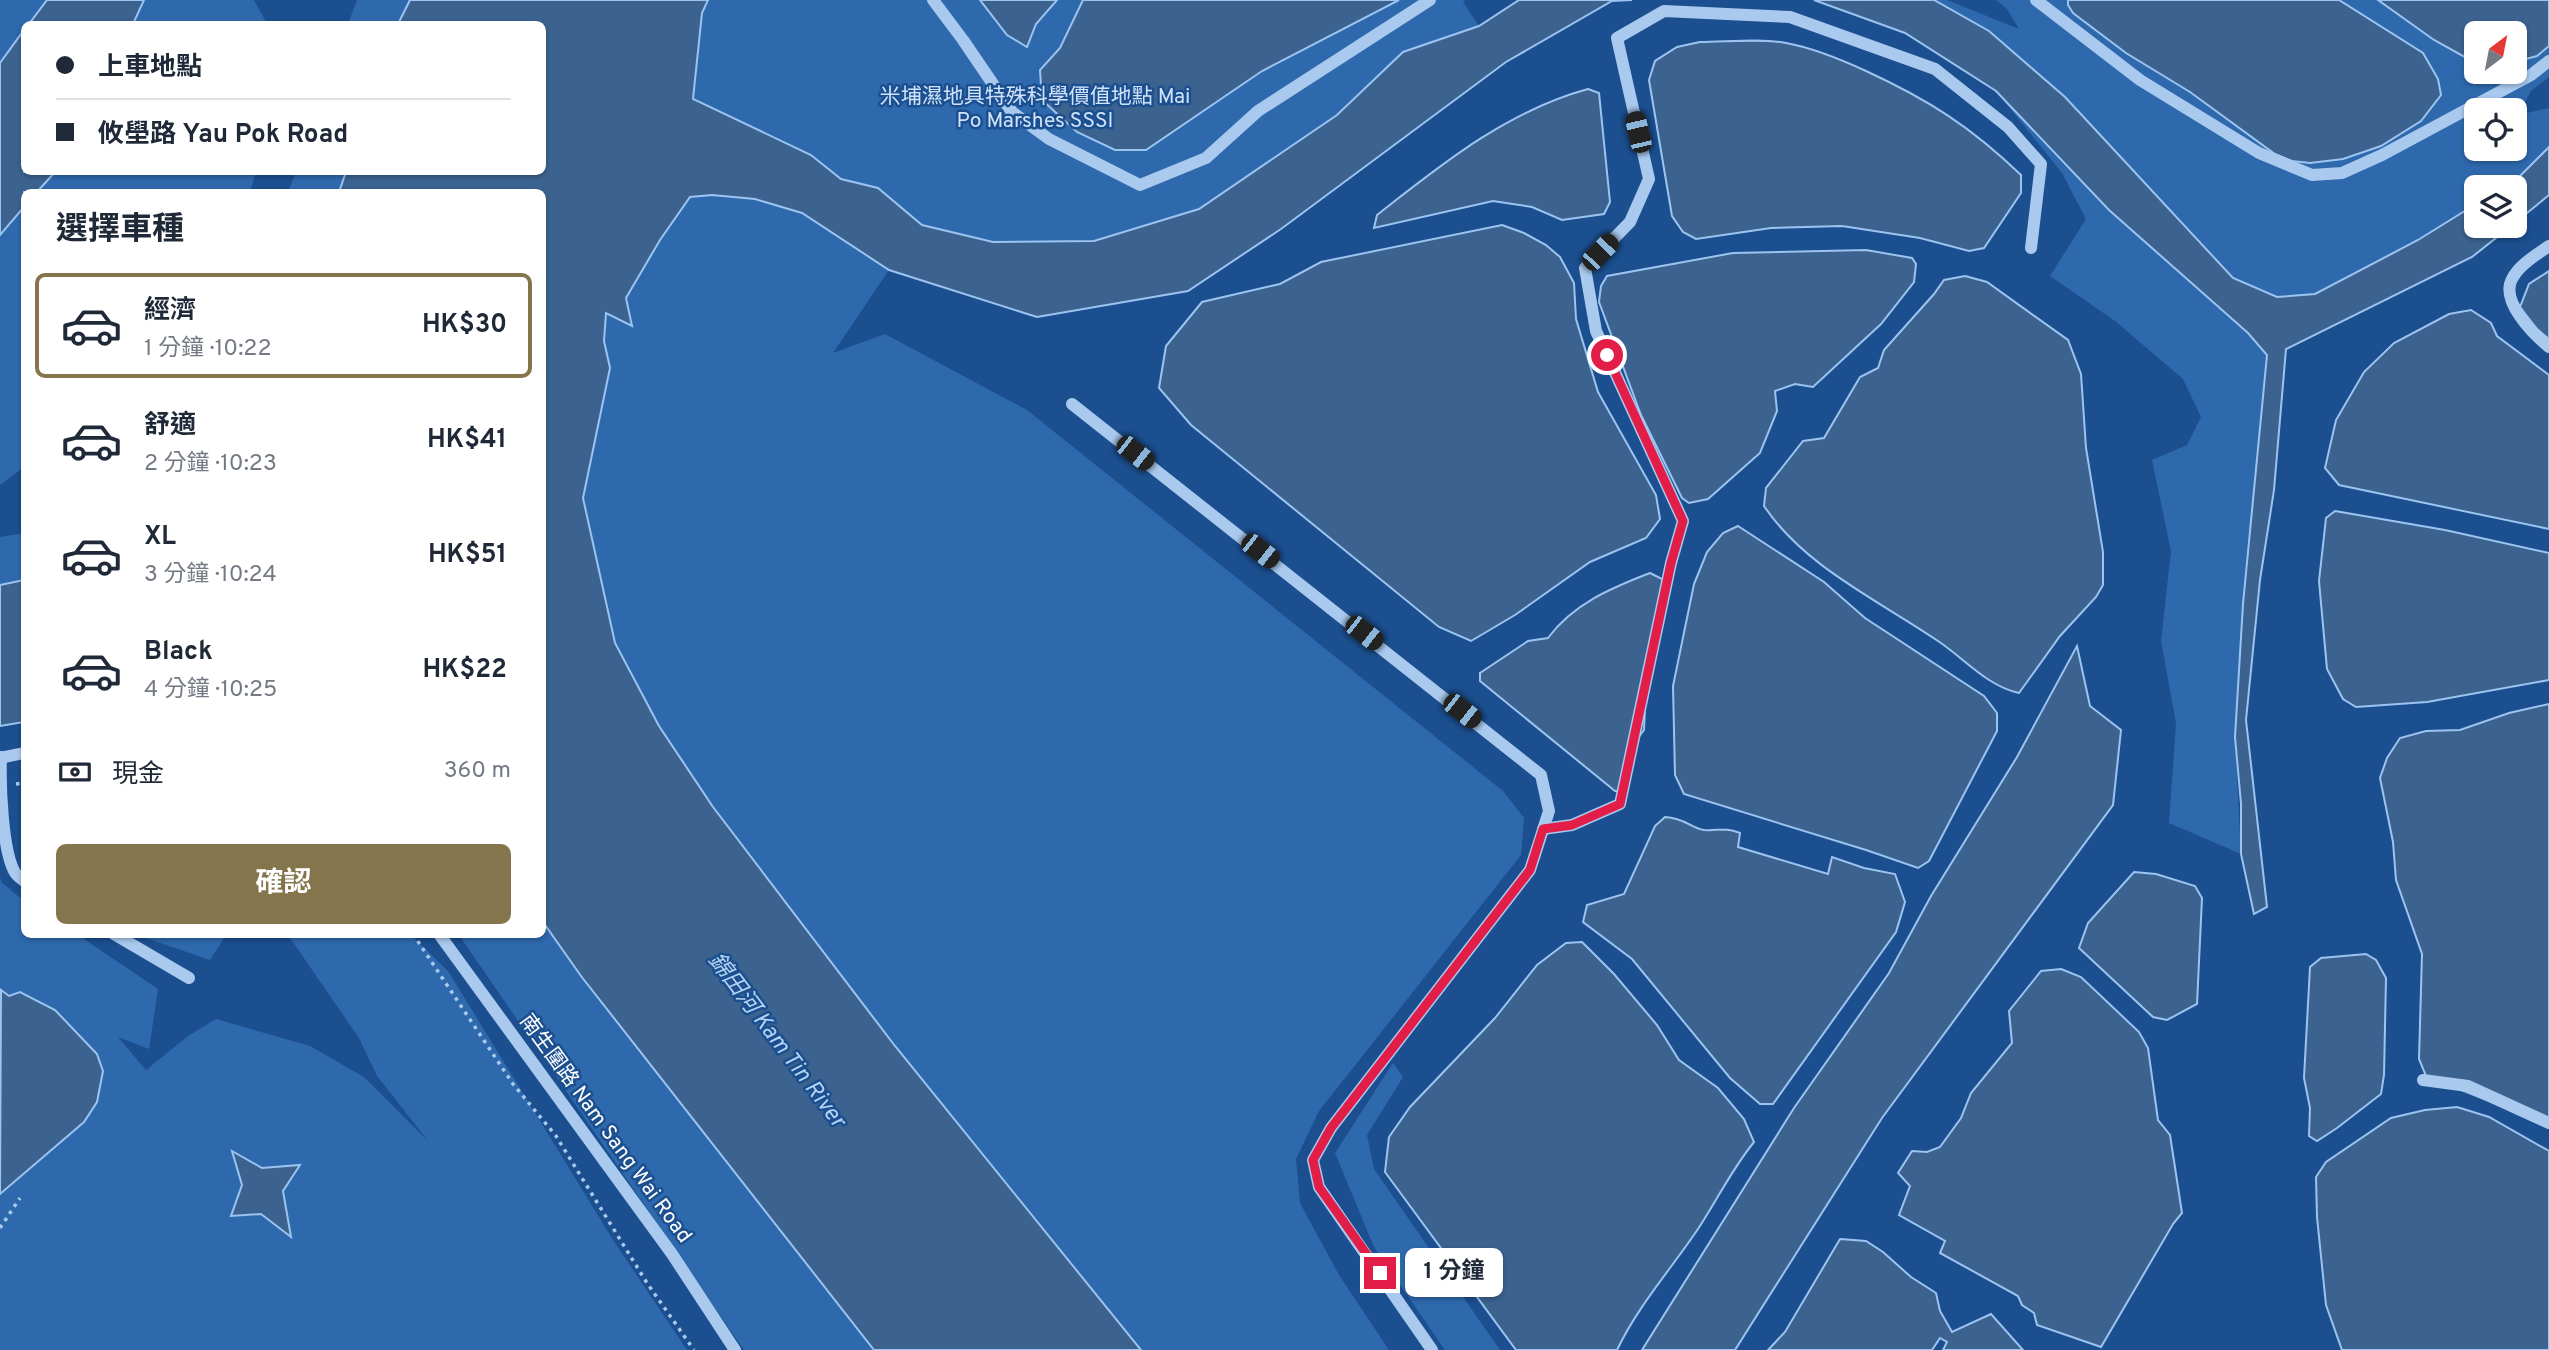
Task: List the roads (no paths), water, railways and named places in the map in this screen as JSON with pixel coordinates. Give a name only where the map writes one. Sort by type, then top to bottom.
[{"type":"street","points":[[933,0],[1012,112],[1049,139],[1140,184],[1206,158],[1258,111],[1430,0]]},
{"type":"street","points":[[2036,0],[2140,80],[2259,153],[2312,175],[2342,173],[2382,155],[2531,75],[2549,61]]},
{"type":"street","points":[[1543,829],[1572,825],[1620,804],[1671,563],[1683,521],[1596,331],[1585,268],[1630,222],[1649,179],[1617,38],[1664,11],[1790,17],[1935,69],[2008,127],[2041,164],[2031,248]]},
{"type":"street","points":[[2549,246],[2520,268],[2510,281],[2510,299],[2524,323],[2549,347]]},
{"type":"street","points":[[1072,404],[1541,775],[1549,811],[1530,870],[1331,1128],[1313,1160],[1319,1187],[1432,1350]]},
{"type":"street","points":[[21,754],[1,757],[0,786],[9,850],[16,874],[21,878]]},
{"type":"street","points":[[121,938],[189,978]]},
{"type":"street","name":"南生圍路 Nam Sang Wai Road","points":[[442,938],[672,1254],[735,1350]]},
{"type":"street","points":[[2423,1080],[2468,1086],[2549,1123]]},
{"type":"water","points":[[47,0],[144,0],[134,21],[31,21]]},
{"type":"water","name":"錦田河 Kam Tin River","points":[[410,0],[708,0],[702,13],[693,99],[811,155],[841,179],[878,188],[922,225],[993,242],[1094,241],[1199,209],[1337,115],[1403,52],[1479,26],[1519,0],[1632,0],[1612,1],[1506,62],[1281,229],[1188,291],[1037,317],[889,270],[802,213],[755,199],[712,195],[690,197],[660,240],[626,298],[632,326],[606,313],[604,341],[610,368],[583,498],[615,643],[659,726],[713,807],[895,1046],[1141,1350],[874,1350],[581,976],[546,926],[546,189],[340,189],[345,175],[546,175],[546,21],[400,21]]},
{"type":"water","points":[[980,0],[1057,0],[1036,24],[1027,47],[1007,35]]},
{"type":"water","points":[[1083,0],[1399,0],[1262,71],[1146,150],[1115,150],[1077,132],[1042,100],[1040,70],[1060,48]]},
{"type":"water","points":[[1814,0],[1934,0],[1989,31],[2065,97],[2233,278],[2277,297],[2315,294],[2418,240],[2464,211],[2464,238],[2496,238],[2472,257],[2286,349],[2274,490],[2260,580],[2246,720],[2267,907],[2254,914],[2241,854],[2241,804],[2235,737],[2243,604],[2267,355],[2248,333],[2109,210],[1996,91],[1905,33]]},
{"type":"water","points":[[2068,0],[2339,0],[2423,53],[2438,79],[2441,95],[2421,121],[2381,146],[2343,159],[2310,163],[2292,161],[2275,154],[2190,92],[2126,53],[2073,13]]},
{"type":"water","points":[[2378,0],[2549,0],[2549,46],[2537,56],[2527,59],[2527,21],[2464,21],[2464,57],[2434,40]]},
{"type":"water","points":[[21,34],[21,175],[52,175],[40,189],[21,189],[21,210],[0,235],[0,63]]},
{"type":"water","points":[[1754,40],[1786,43],[1827,54],[1866,71],[1930,104],[1985,143],[2021,175],[2021,193],[1984,248],[1969,251],[1920,238],[1842,226],[1771,228],[1696,239],[1683,232],[1672,216],[1649,80],[1655,61],[1677,47],[1700,42]]},
{"type":"water","points":[[1588,89],[1599,93],[1610,202],[1604,214],[1562,220],[1532,207],[1493,201],[1374,228],[1377,215],[1476,141],[1530,111]]},
{"type":"water","points":[[2549,147],[2549,195],[2527,213],[2527,175],[2521,175]]},
{"type":"water","points":[[1502,225],[1546,245],[1560,257],[1574,283],[1576,319],[1598,392],[1656,495],[1660,519],[1646,538],[1590,562],[1515,615],[1471,641],[1439,627],[1191,425],[1159,388],[1166,346],[1202,302],[1280,284],[1321,262]]},
{"type":"water","points":[[1866,250],[1912,258],[1916,264],[1914,282],[1881,324],[1813,387],[1795,384],[1775,391],[1777,411],[1760,453],[1708,499],[1689,503],[1682,498],[1641,415],[1599,302],[1601,286],[1607,276],[1733,253]]},
{"type":"water","points":[[2549,271],[2549,339],[2537,329],[2520,307],[2529,284]]},
{"type":"water","points":[[1965,276],[1987,282],[2068,340],[2081,374],[2086,448],[2103,552],[2103,585],[2096,597],[2060,636],[2019,693],[1986,678],[1938,641],[1821,565],[1781,528],[1764,506],[1766,488],[1803,441],[1824,438],[1860,377],[1878,368],[1884,350],[1944,280]]},
{"type":"water","points":[[2471,310],[2491,323],[2497,336],[2549,375],[2549,529],[2339,485],[2325,468],[2336,420],[2364,372],[2394,343],[2449,314]]},
{"type":"water","points":[[2335,511],[2445,530],[2549,553],[2549,680],[2427,702],[2356,707],[2343,699],[2327,669],[2319,581],[2326,518]]},
{"type":"water","points":[[1738,526],[1824,582],[1865,618],[1984,696],[1997,713],[1997,731],[1929,861],[1918,868],[1684,794],[1675,775],[1673,686],[1694,584],[1707,552],[1723,533]]},
{"type":"water","points":[[1650,573],[1664,580],[1644,730],[1638,738],[1622,791],[1615,791],[1480,681],[1480,673],[1528,641],[1548,638],[1569,616],[1594,598]]},
{"type":"water","points":[[21,581],[21,722],[0,726],[0,585]]},
{"type":"water","points":[[2077,646],[2090,706],[2121,730],[2113,805],[1882,1118],[1735,1350],[1642,1350],[1794,1108],[1889,973],[1931,896],[2017,757]]},
{"type":"water","points":[[2549,704],[2549,1125],[2426,1076],[2419,1059],[2422,954],[2396,880],[2393,842],[2380,778],[2387,758],[2400,738],[2426,731],[2460,730],[2509,713]]},
{"type":"water","points":[[1665,817],[1678,819],[1704,830],[1740,833],[1738,847],[1828,874],[1832,857],[1864,868],[1895,874],[1905,902],[1896,932],[1773,1104],[1760,1104],[1730,1078],[1632,959],[1583,922],[1587,905],[1624,894],[1655,826]]},
{"type":"water","points":[[2134,872],[2156,874],[2195,886],[2202,898],[2197,1004],[2167,1020],[2153,1017],[2079,948],[2088,923]]},
{"type":"water","points":[[1582,942],[1614,974],[1657,1025],[1679,1060],[1718,1088],[1744,1119],[1754,1142],[1698,1229],[1645,1303],[1617,1350],[1516,1350],[1385,1172],[1389,1137],[1410,1107],[1495,1018],[1537,965],[1566,943]]},
{"type":"water","points":[[2366,954],[2376,960],[2386,978],[2384,1075],[2381,1094],[2317,1141],[2309,1136],[2310,1108],[2304,1078],[2310,967],[2321,958]]},
{"type":"water","points":[[2061,969],[2081,977],[2139,1032],[2148,1048],[2158,1120],[2170,1135],[2182,1213],[2101,1347],[2037,1325],[2034,1313],[2022,1305],[2018,1296],[1940,1253],[1945,1241],[1899,1215],[1910,1186],[1898,1173],[1912,1151],[1927,1152],[1940,1147],[1961,1118],[1971,1093],[2012,1043],[2009,1011],[2041,971]]},
{"type":"water","points":[[1,990],[9,996],[20,992],[55,1010],[97,1054],[103,1071],[97,1102],[84,1122],[0,1194]]},
{"type":"water","points":[[2457,1107],[2489,1117],[2549,1151],[2549,1350],[2342,1350],[2326,1305],[2317,1217],[2316,1177],[2326,1162],[2391,1118],[2425,1110]]},
{"type":"water","points":[[232,1151],[262,1168],[300,1165],[283,1191],[291,1237],[261,1214],[231,1216],[242,1185]]},
{"type":"water","points":[[1840,1239],[1866,1241],[1936,1293],[1940,1311],[1952,1332],[1991,1314],[2023,1350],[1943,1350],[1947,1342],[1940,1338],[1932,1350],[1768,1350],[1785,1332]]},
{"type":"park label","name":"米埔濕地具特殊科學價值地點 Mai Po Marshes SSSI","points":[[1035,109]]}]
